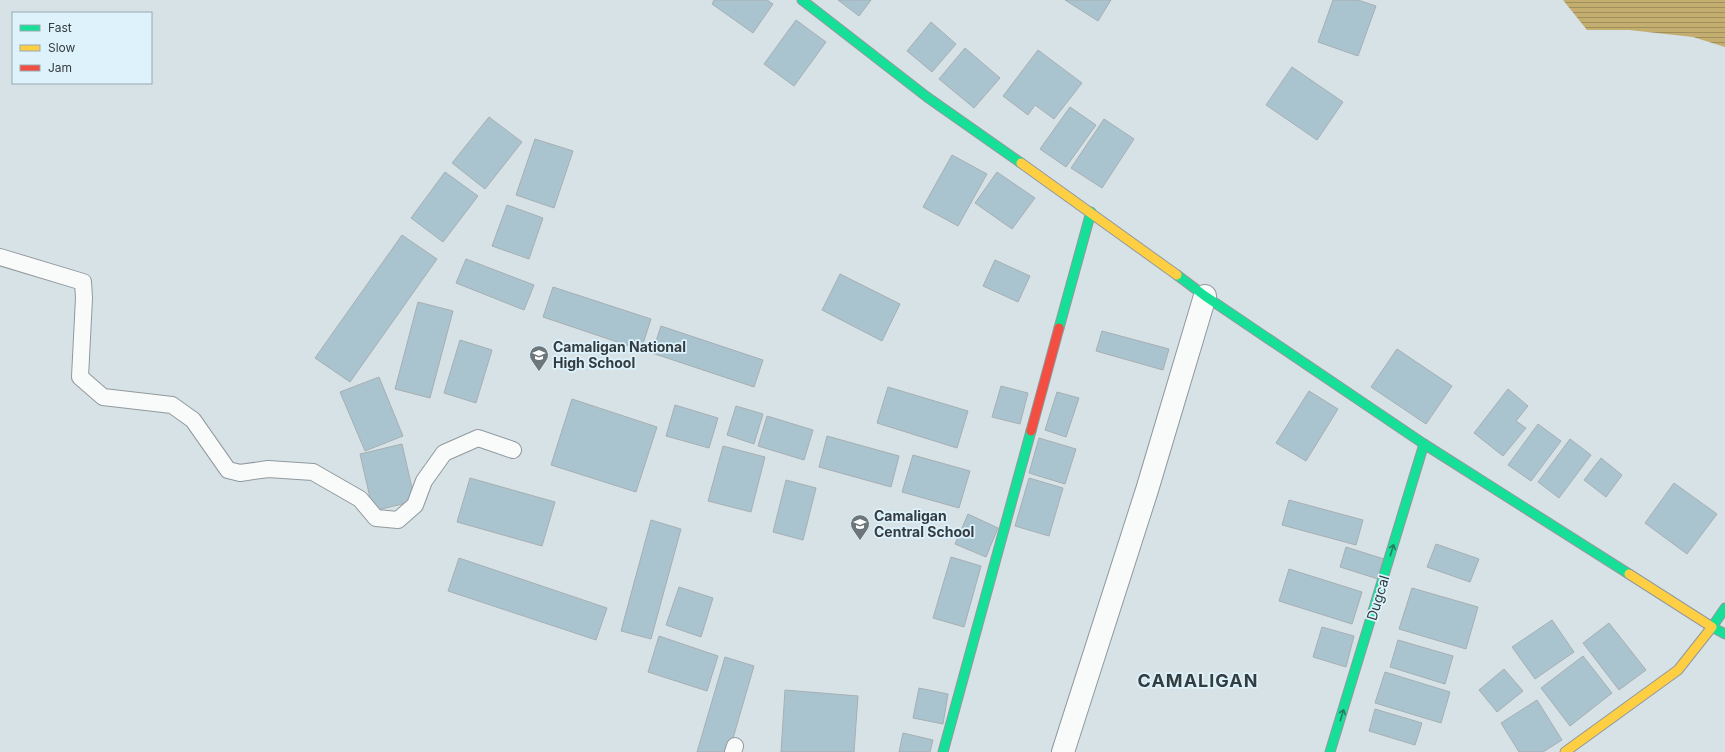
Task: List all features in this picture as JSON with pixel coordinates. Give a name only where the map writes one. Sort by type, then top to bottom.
[{"type":"street","points":[[802,0],[927,96],[1092,212],[1205,296],[1424,444],[1725,634]]},
{"type":"street","points":[[943,752],[1092,212]]},
{"type":"street","points":[[1063,752],[1147,490],[1205,296]]},
{"type":"street","name":"Dugcal","points":[[1330,752],[1424,444]]},
{"type":"street","points":[[1565,752],[1678,670],[1725,608]]},
{"type":"lane","points":[[0,257],[83,282],[84,298],[80,377],[103,397],[172,405],[193,420],[228,470],[240,473],[268,469],[313,472],[360,499],[376,518],[398,520],[415,505],[424,481],[444,453],[478,438],[513,450]]},
{"type":"shaded area","points":[[1563,0],[1725,0],[1725,47],[1693,37],[1629,30],[1587,30]]},
{"type":"building","points":[[714,0],[767,0],[773,4],[753,33],[712,4]]},
{"type":"building","points":[[838,0],[871,0],[859,16]]},
{"type":"building","points":[[1065,0],[1111,0],[1098,21]]},
{"type":"building","points":[[1333,0],[1358,0],[1376,6],[1358,56],[1318,42]]},
{"type":"building","points":[[796,20],[826,42],[794,86],[764,64]]},
{"type":"building","points":[[931,22],[956,44],[932,72],[907,51]]},
{"type":"building","points":[[965,48],[1000,78],[974,108],[939,79]]},
{"type":"building","points":[[1038,50],[1082,83],[1054,119],[1035,105],[1028,115],[1003,96]]},
{"type":"building","points":[[1292,67],[1343,102],[1317,140],[1266,105]]},
{"type":"building","points":[[1070,107],[1096,125],[1066,167],[1040,149]]},
{"type":"building","points":[[489,117],[522,142],[485,189],[452,163]]},
{"type":"building","points":[[1104,119],[1134,139],[1102,188],[1071,168]]},
{"type":"building","points":[[535,139],[573,151],[554,208],[516,195]]},
{"type":"building","points":[[952,155],[987,174],[958,226],[923,207]]},
{"type":"building","points":[[445,172],[478,196],[443,242],[411,218]]},
{"type":"building","points":[[997,172],[1035,198],[1012,229],[975,203]]},
{"type":"building","points":[[507,205],[543,218],[529,259],[492,246]]},
{"type":"building","points":[[402,235],[437,259],[350,382],[315,358]]},
{"type":"building","points":[[466,259],[534,285],[524,310],[456,283]]},
{"type":"building","points":[[995,260],[1030,276],[1018,302],[983,286]]},
{"type":"building","points":[[840,274],[900,304],[882,341],[822,310]]},
{"type":"building","points":[[553,287],[651,319],[641,350],[543,317]]},
{"type":"building","points":[[418,302],[453,311],[430,398],[395,389]]},
{"type":"building","points":[[661,326],[763,360],[754,387],[652,353]]},
{"type":"building","points":[[1102,331],[1169,349],[1163,370],[1096,351]]},
{"type":"building","points":[[460,340],[492,350],[476,403],[444,393]]},
{"type":"building","points":[[1397,349],[1452,386],[1426,424],[1371,387]]},
{"type":"building","points":[[379,377],[403,436],[365,451],[340,392]]},
{"type":"building","points":[[1001,386],[1028,393],[1020,424],[992,417]]},
{"type":"building","points":[[888,387],[968,411],[957,448],[877,423]]},
{"type":"building","points":[[1508,389],[1528,406],[1516,421],[1526,428],[1503,456],[1474,433]]},
{"type":"building","points":[[1309,391],[1338,409],[1306,461],[1276,443]]},
{"type":"building","points":[[1057,392],[1079,398],[1066,437],[1045,430]]},
{"type":"building","points":[[572,399],[657,427],[636,492],[551,465]]},
{"type":"building","points":[[675,405],[718,418],[709,448],[666,436]]},
{"type":"building","points":[[736,406],[763,414],[754,444],[727,435]]},
{"type":"building","points":[[767,416],[813,430],[804,460],[758,446]]},
{"type":"building","points":[[1538,424],[1561,441],[1531,481],[1508,465]]},
{"type":"building","points":[[827,436],[899,456],[891,487],[819,467]]},
{"type":"building","points":[[1039,438],[1076,449],[1065,484],[1029,473]]},
{"type":"building","points":[[1570,439],[1591,455],[1559,498],[1538,482]]},
{"type":"building","points":[[402,444],[415,501],[373,511],[360,454]]},
{"type":"building","points":[[723,446],[765,457],[751,512],[708,501]]},
{"type":"building","points":[[913,455],[970,471],[959,508],[902,492]]},
{"type":"building","points":[[1601,458],[1622,475],[1606,497],[1584,480]]},
{"type":"building","points":[[470,478],[555,502],[542,546],[457,522]]},
{"type":"building","points":[[1029,478],[1063,488],[1049,536],[1015,526]]},
{"type":"building","points":[[786,480],[816,488],[803,540],[773,532]]},
{"type":"building","points":[[1674,483],[1717,514],[1687,554],[1645,523]]},
{"type":"building","points":[[1289,500],[1363,520],[1356,545],[1282,525]]},
{"type":"building","points":[[968,514],[998,528],[986,557],[955,544]]},
{"type":"building","points":[[651,520],[681,529],[651,639],[621,631]]},
{"type":"building","points":[[1436,544],[1479,559],[1470,582],[1427,567]]},
{"type":"building","points":[[1346,547],[1384,559],[1378,579],[1340,567]]},
{"type":"building","points":[[951,557],[981,566],[964,627],[933,618]]},
{"type":"building","points":[[459,558],[607,608],[596,640],[448,591]]},
{"type":"building","points":[[1289,569],[1362,592],[1352,624],[1279,601]]},
{"type":"building","points":[[679,587],[713,598],[701,637],[666,625]]},
{"type":"building","points":[[1412,588],[1478,607],[1466,649],[1399,629]]},
{"type":"building","points":[[1552,620],[1574,652],[1535,679],[1512,647]]},
{"type":"building","points":[[1609,623],[1646,670],[1619,690],[1583,643]]},
{"type":"building","points":[[1322,627],[1354,636],[1346,667],[1313,657]]},
{"type":"building","points":[[659,636],[718,656],[707,691],[648,672]]},
{"type":"building","points":[[1398,640],[1453,656],[1445,684],[1390,667]]},
{"type":"building","points":[[1583,656],[1612,693],[1570,726],[1541,688]]},
{"type":"building","points":[[725,657],[754,666],[729,752],[697,752]]},
{"type":"building","points":[[1504,669],[1523,691],[1497,712],[1479,690]]},
{"type":"building","points":[[1385,672],[1450,692],[1441,723],[1375,703]]},
{"type":"building","points":[[919,688],[948,694],[943,724],[913,718]]},
{"type":"building","points":[[785,690],[858,696],[854,752],[781,752]]},
{"type":"building","points":[[1537,700],[1562,740],[1543,752],[1519,752],[1501,723]]},
{"type":"building","points":[[1375,709],[1422,723],[1415,745],[1369,731]]},
{"type":"building","points":[[903,733],[933,740],[930,752],[899,752]]},
{"type":"traffic: fast","points":[[802,0],[927,97],[1021,163]]},
{"type":"traffic: fast","points":[[1059,328],[1091,212]]},
{"type":"traffic: fast","points":[[1177,275],[1205,296],[1424,444],[1629,574]]},
{"type":"traffic: fast","points":[[943,752],[1031,431]]},
{"type":"traffic: fast","points":[[1330,752],[1424,444]]},
{"type":"traffic: fast","points":[[1725,608],[1712,627],[1725,634]]},
{"type":"traffic: slow","points":[[1021,163],[1177,275]]},
{"type":"traffic: slow","points":[[1565,752],[1678,670],[1712,627],[1629,574]]},
{"type":"traffic: jam","points":[[1031,431],[1059,328]]},
{"type":"place","name":"Camaligan National High School","points":[[539,372]]},
{"type":"place","name":"Camaligan Central School","points":[[860,541]]},
{"type":"district","name":"CAMALIGAN","points":[[1198,681]]}]
